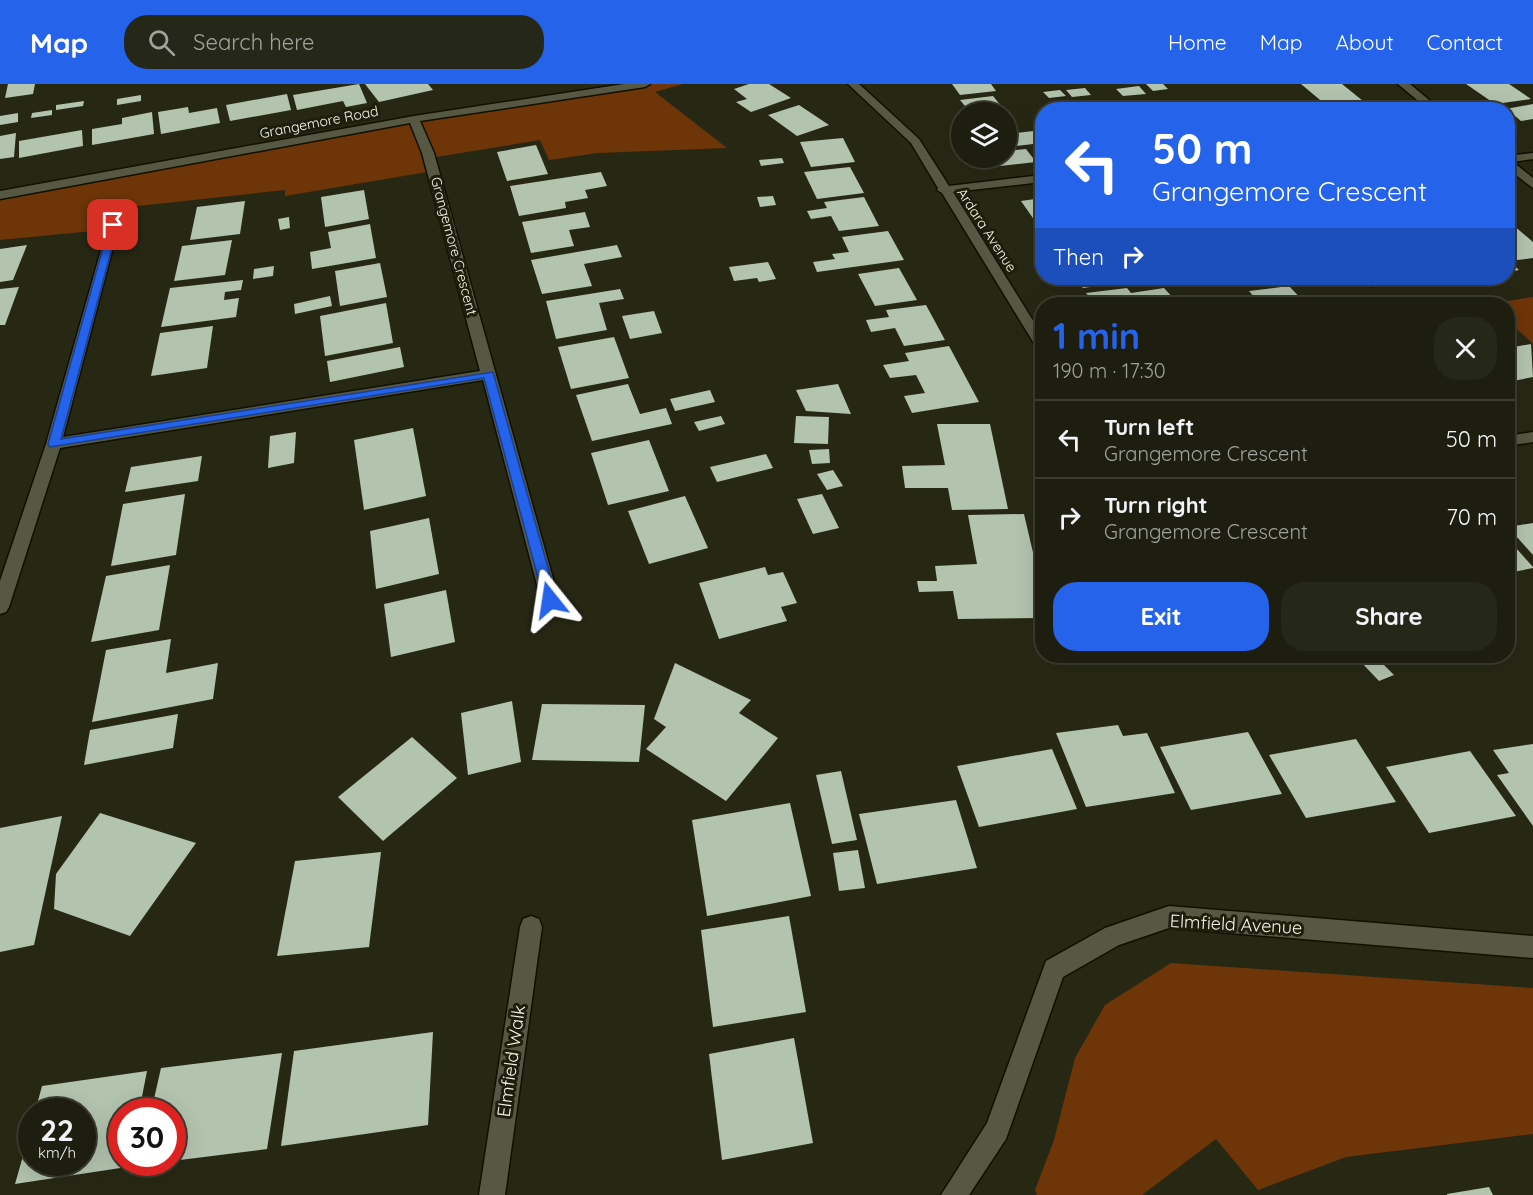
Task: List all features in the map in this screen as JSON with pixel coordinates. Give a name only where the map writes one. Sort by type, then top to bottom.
[{"type":"street","name":"Grangemore Road","points":[[0,195],[414,119],[645,84]]},
{"type":"street","name":"Ardara Avenue","points":[[854,84],[915,141],[943,190],[1035,334]]},
{"type":"street","points":[[1403,84],[1426,102]]},
{"type":"street","name":"Grangemore Crescent","points":[[414,119],[428,153],[550,600]]},
{"type":"street","points":[[1515,158],[1533,156]]},
{"type":"street","points":[[1515,170],[1533,184]]},
{"type":"street","points":[[943,190],[1035,179]]},
{"type":"street","points":[[0,607],[54,444],[113,225]]},
{"type":"street","points":[[54,444],[489,374]]},
{"type":"street","points":[[1515,440],[1533,437]]},
{"type":"street","name":"Elmfield Avenue","points":[[954,1195],[997,1130],[1054,969],[1113,936],[1169,917],[1533,947]]},
{"type":"street","name":"Elmfield Walk","points":[[492,1195],[531,927]]},
{"type":"shaded area","points":[[645,84],[683,84],[655,92],[727,148],[598,153],[549,160],[540,140],[430,158],[433,171],[285,196],[285,190],[119,208],[113,229],[0,240],[0,195],[414,119]]},
{"type":"shaded area","points":[[1533,297],[1533,344],[1515,327],[1515,300]]},
{"type":"shaded area","points":[[1171,963],[1533,988],[1533,1134],[1346,1157],[1258,1190],[1216,1139],[1142,1195],[1037,1195],[1035,1190],[1054,1140],[1075,1058],[1105,1005]]},
{"type":"building","points":[[8,84],[35,84],[33,94],[5,98]]},
{"type":"building","points":[[359,84],[367,103],[346,107],[343,101],[297,110],[293,95]]},
{"type":"building","points":[[365,84],[428,84],[433,90],[379,102]]},
{"type":"building","points":[[749,84],[769,84],[791,98],[751,112],[736,102],[747,99],[734,89]]},
{"type":"building","points":[[952,84],[991,84],[996,91],[960,95]]},
{"type":"building","points":[[1146,84],[1163,84],[1168,89],[1153,91]]},
{"type":"building","points":[[1301,84],[1342,84],[1363,101],[1354,102],[1322,102]]},
{"type":"building","points":[[1466,84],[1509,84],[1531,99],[1509,102],[1492,102]]},
{"type":"building","points":[[1139,86],[1146,94],[1123,96],[1116,89]]},
{"type":"building","points":[[1085,88],[1091,95],[1072,97],[1066,90]]},
{"type":"building","points":[[1060,90],[1066,96],[1049,98],[1043,92]]},
{"type":"building","points":[[287,94],[291,110],[230,121],[226,105]]},
{"type":"building","points":[[141,95],[141,101],[117,105],[117,99]]},
{"type":"building","points":[[993,96],[998,102],[962,102],[960,100]]},
{"type":"building","points":[[84,101],[83,106],[56,110],[56,105]]},
{"type":"building","points":[[1533,104],[1533,119],[1521,121],[1515,116],[1515,107]]},
{"type":"building","points":[[799,105],[829,125],[797,136],[768,115]]},
{"type":"building","points":[[188,107],[189,113],[217,108],[220,123],[161,134],[158,112]]},
{"type":"building","points":[[52,110],[52,115],[31,118],[32,113]]},
{"type":"building","points":[[152,112],[154,134],[92,145],[92,129],[122,124],[122,118]]},
{"type":"building","points":[[18,113],[18,122],[0,125],[0,116]]},
{"type":"building","points":[[82,130],[83,146],[19,158],[19,141]]},
{"type":"building","points":[[1035,131],[1035,144],[1017,146],[1017,133]]},
{"type":"building","points":[[16,133],[14,157],[0,159],[0,136]]},
{"type":"building","points":[[843,138],[855,162],[811,167],[800,142]]},
{"type":"building","points":[[536,145],[548,174],[507,181],[497,152]]},
{"type":"building","points":[[1026,149],[1035,162],[1017,164],[1017,150]]},
{"type":"building","points":[[782,158],[784,163],[761,166],[759,160]]},
{"type":"building","points":[[850,167],[864,193],[817,199],[804,172]]},
{"type":"building","points":[[601,172],[607,186],[585,190],[588,198],[565,202],[566,208],[519,216],[510,186]]},
{"type":"building","points":[[364,190],[369,219],[325,227],[321,197]]},
{"type":"building","points":[[773,196],[776,205],[760,207],[757,197]]},
{"type":"building","points":[[864,197],[879,226],[839,231],[831,216],[811,219],[807,211],[827,208],[824,202]]},
{"type":"building","points":[[1035,199],[1035,221],[1021,201]]},
{"type":"building","points":[[245,201],[240,234],[190,240],[197,207]]},
{"type":"building","points":[[585,212],[590,227],[569,230],[574,246],[531,253],[522,222]]},
{"type":"building","points":[[289,217],[290,228],[280,230],[278,219]]},
{"type":"building","points":[[370,224],[376,258],[312,269],[310,252],[331,248],[328,232]]},
{"type":"building","points":[[1515,227],[1533,242],[1533,258],[1515,260]]},
{"type":"building","points":[[888,231],[904,260],[817,272],[813,262],[835,259],[832,254],[849,252],[842,237]]},
{"type":"building","points":[[232,240],[225,275],[174,281],[182,246]]},
{"type":"building","points":[[27,245],[13,280],[0,282],[0,249]]},
{"type":"building","points":[[617,245],[622,257],[584,264],[592,286],[542,294],[531,260]]},
{"type":"building","points":[[768,262],[776,279],[759,282],[757,278],[734,281],[729,267]]},
{"type":"building","points":[[380,263],[387,297],[340,306],[335,271]]},
{"type":"building","points":[[274,266],[273,276],[253,279],[254,269]]},
{"type":"building","points":[[899,268],[917,300],[875,306],[858,274]]},
{"type":"building","points":[[243,280],[241,290],[225,292],[224,300],[239,298],[236,317],[161,327],[170,288]]},
{"type":"building","points":[[1081,285],[1104,285],[1083,288]]},
{"type":"building","points":[[1289,286],[1299,297],[1254,297],[1249,291]]},
{"type":"building","points":[[19,287],[5,325],[0,325],[0,289]]},
{"type":"building","points":[[1127,288],[1131,293],[1164,288],[1172,297],[1089,297],[1086,293]]},
{"type":"building","points":[[620,289],[624,299],[599,303],[607,330],[556,339],[546,301]]},
{"type":"building","points":[[330,296],[332,306],[295,314],[294,304]]},
{"type":"building","points":[[386,303],[393,343],[325,356],[320,316]]},
{"type":"building","points":[[926,305],[945,340],[904,346],[895,328],[871,332],[866,320],[889,317],[886,310]]},
{"type":"building","points":[[654,311],[662,333],[630,339],[622,316]]},
{"type":"building","points":[[213,326],[207,368],[151,376],[160,333]]},
{"type":"building","points":[[614,337],[629,378],[571,389],[558,347]]},
{"type":"building","points":[[1531,344],[1533,377],[1515,381],[1515,347]]},
{"type":"building","points":[[949,346],[979,402],[912,413],[904,396],[925,393],[916,375],[890,378],[883,365],[909,361],[905,353]]},
{"type":"building","points":[[400,347],[404,367],[330,382],[327,361]]},
{"type":"building","points":[[628,384],[640,414],[666,408],[672,424],[592,441],[576,395]]},
{"type":"building","points":[[838,384],[851,414],[806,411],[796,390]]},
{"type":"building","points":[[710,390],[715,402],[675,411],[670,399]]},
{"type":"building","points":[[721,416],[725,424],[699,431],[694,422]]},
{"type":"building","points":[[796,416],[829,417],[828,444],[794,443]]},
{"type":"building","points":[[937,424],[990,424],[1008,509],[952,510],[948,488],[905,488],[902,466],[945,465]]},
{"type":"building","points":[[413,428],[426,496],[364,510],[354,440]]},
{"type":"building","points":[[296,432],[294,463],[268,468],[270,436]]},
{"type":"building","points":[[649,440],[669,491],[608,505],[591,453]]},
{"type":"building","points":[[829,449],[830,463],[812,464],[809,450]]},
{"type":"building","points":[[766,454],[773,468],[717,482],[710,467]]},
{"type":"building","points":[[202,456],[198,481],[125,492],[131,467]]},
{"type":"building","points":[[833,470],[843,486],[827,490],[817,474]]},
{"type":"building","points":[[185,494],[176,555],[111,566],[123,504]]},
{"type":"building","points":[[822,494],[839,528],[813,534],[797,499]]},
{"type":"building","points":[[685,496],[708,548],[649,564],[628,511]]},
{"type":"building","points":[[1024,514],[1035,561],[1035,618],[958,619],[953,591],[919,592],[917,581],[937,581],[935,566],[977,564],[968,515]]},
{"type":"building","points":[[429,518],[439,574],[376,589],[370,531]]},
{"type":"building","points":[[1533,523],[1533,555],[1515,535],[1515,526]]},
{"type":"building","points":[[1515,547],[1533,567],[1515,572]]},
{"type":"building","points":[[170,565],[159,630],[91,642],[106,576]]},
{"type":"building","points":[[765,567],[768,575],[783,572],[797,603],[781,607],[787,621],[719,639],[699,583]]},
{"type":"building","points":[[446,590],[455,642],[391,657],[384,604]]},
{"type":"building","points":[[171,639],[166,673],[218,663],[213,699],[92,722],[106,650]]},
{"type":"building","points":[[675,663],[751,700],[739,713],[778,738],[726,801],[646,749],[666,727],[654,719]]},
{"type":"building","points":[[1362,663],[1382,663],[1394,675],[1379,681]]},
{"type":"building","points":[[512,701],[521,762],[468,775],[461,713]]},
{"type":"building","points":[[542,704],[645,705],[639,762],[532,760]]},
{"type":"building","points":[[178,714],[173,748],[84,765],[90,730]]},
{"type":"building","points":[[1118,725],[1123,736],[1147,733],[1175,793],[1086,807],[1056,733]]},
{"type":"building","points":[[1248,732],[1282,794],[1191,810],[1160,747]]},
{"type":"building","points":[[412,737],[457,778],[383,841],[338,797]]},
{"type":"building","points":[[1356,739],[1396,802],[1306,818],[1269,755]]},
{"type":"building","points":[[1533,744],[1533,826],[1497,775],[1509,773],[1493,750]]},
{"type":"building","points":[[1052,749],[1077,809],[979,827],[957,766]]},
{"type":"building","points":[[1470,751],[1516,816],[1429,833],[1386,767]]},
{"type":"building","points":[[841,771],[857,840],[832,844],[816,775]]},
{"type":"building","points":[[956,800],[977,868],[877,884],[859,814]]},
{"type":"building","points":[[790,803],[811,896],[707,916],[692,820]]},
{"type":"building","points":[[100,813],[196,843],[130,936],[54,909],[56,874]]},
{"type":"building","points":[[62,816],[34,945],[0,952],[0,828]]},
{"type":"building","points":[[858,850],[865,888],[839,891],[833,853]]},
{"type":"building","points":[[381,852],[369,947],[277,956],[295,861]]},
{"type":"building","points":[[789,916],[806,1012],[713,1027],[701,930]]},
{"type":"building","points":[[433,1032],[428,1125],[281,1146],[294,1051]]},
{"type":"building","points":[[794,1038],[813,1143],[722,1160],[709,1054]]},
{"type":"building","points":[[282,1053],[267,1149],[186,1159],[186,1098],[154,1098],[161,1068]]},
{"type":"building","points":[[147,1071],[142,1098],[108,1098],[108,1170],[96,1172],[96,1098],[39,1098],[42,1086]]},
{"type":"building","points":[[18,1174],[18,1176],[68,1176],[15,1184]]},
{"type":"building","points":[[1489,1187],[1493,1195],[1447,1195],[1447,1194]]},
{"type":"route","points":[[113,225],[54,444],[489,374],[550,600]]}]
